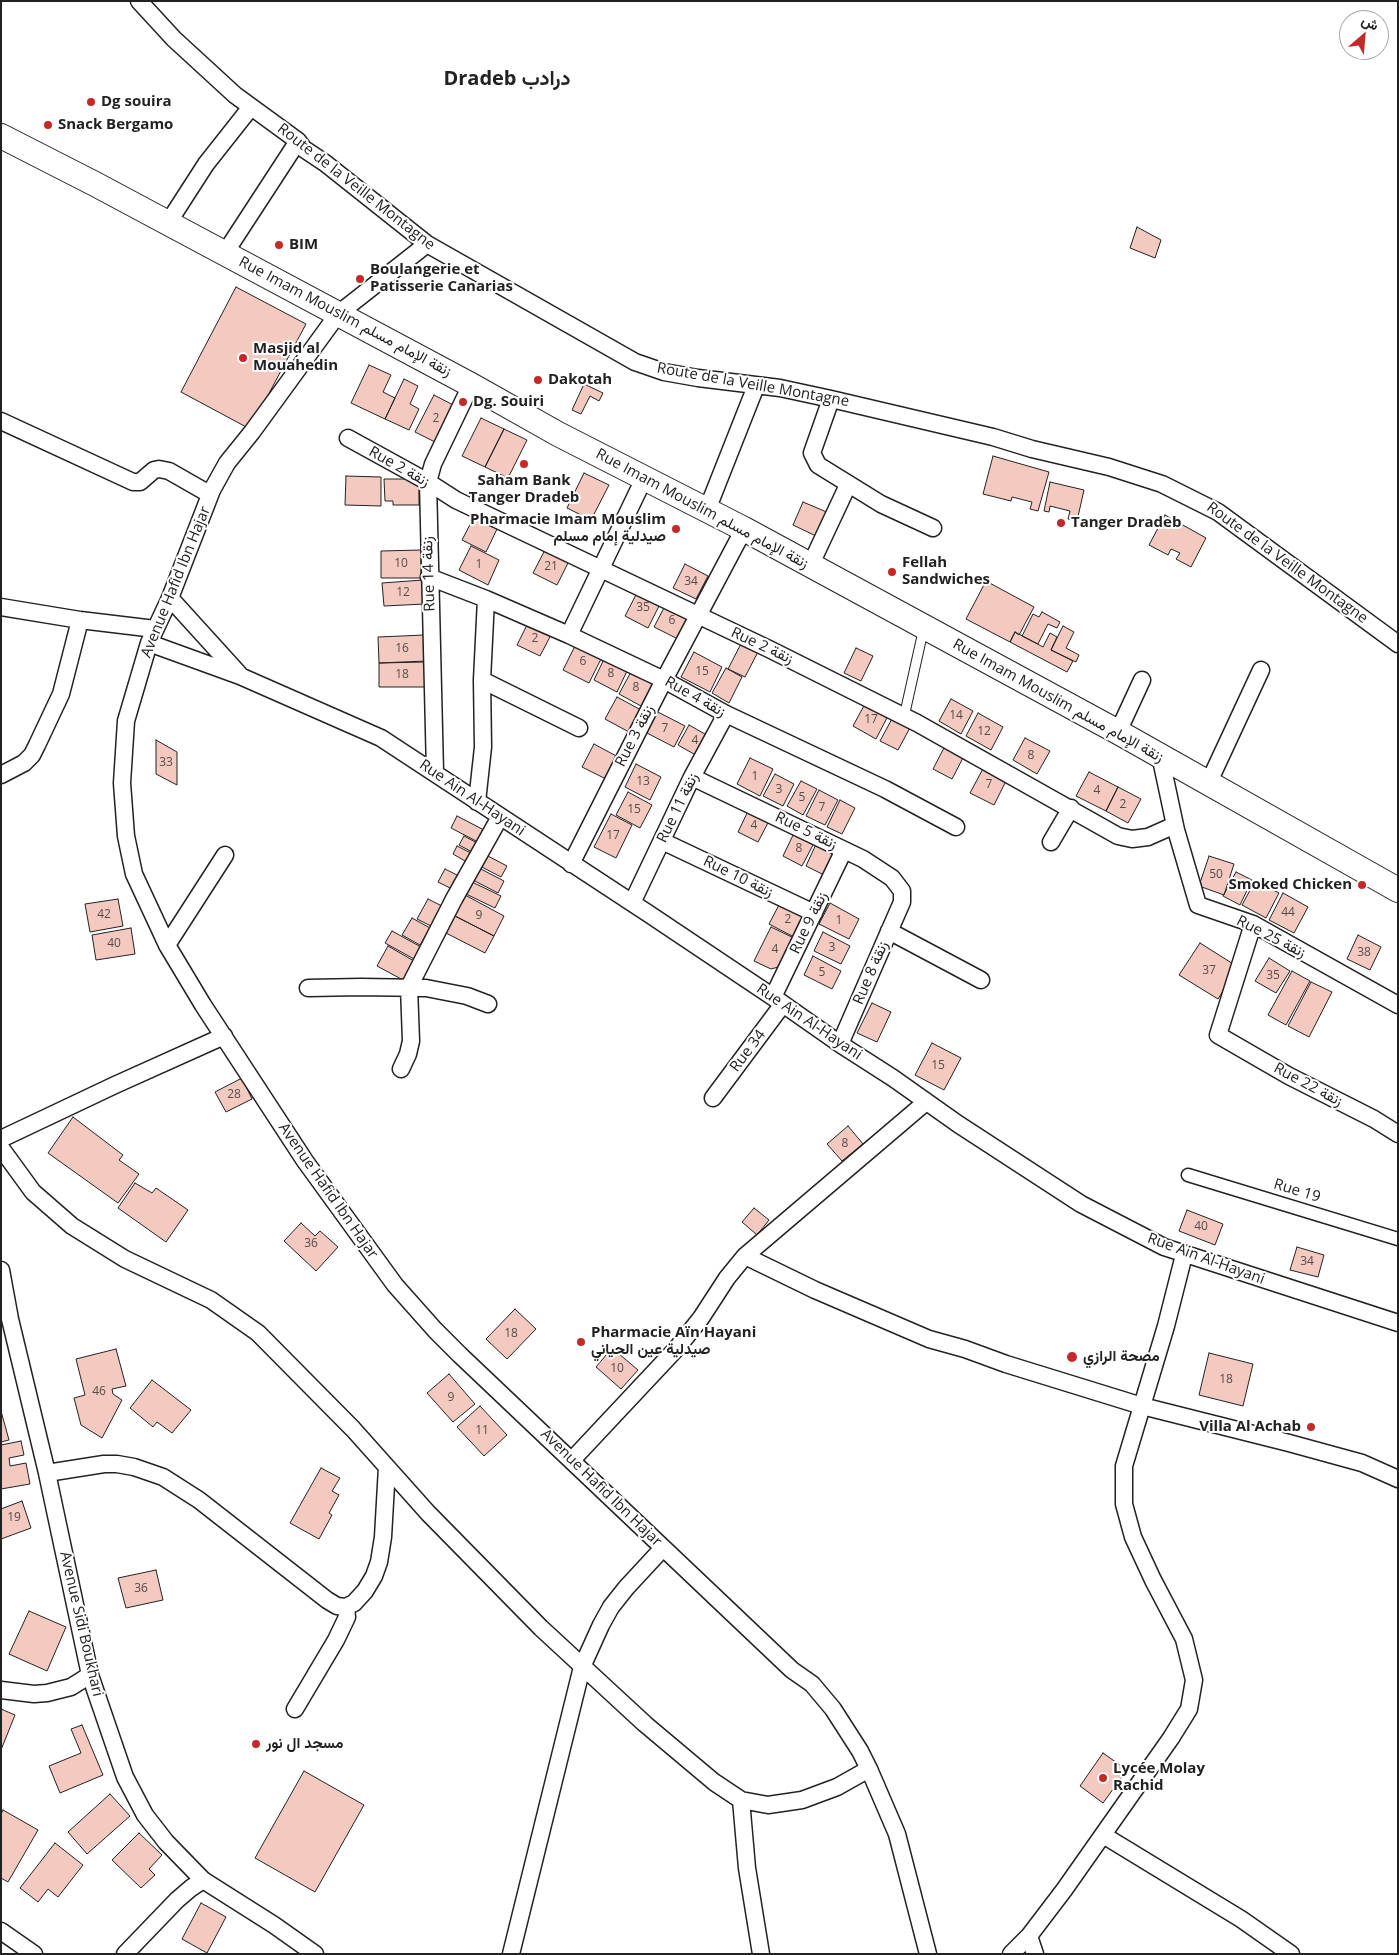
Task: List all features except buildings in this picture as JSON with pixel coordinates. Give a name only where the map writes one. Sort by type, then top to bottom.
[{"type":"main road","name":"Rue Imam Mouslim زنقة الإمام مسلم","points":[[2,137],[470,384],[558,434],[744,529],[1160,755],[1208,784],[1398,890]]},
{"type":"street","name":"Route de la Veille Montagne","points":[[139,1],[181,46],[235,95],[298,141],[304,150],[325,164],[427,244],[635,362],[664,372],[780,388],[831,398],[994,437],[1032,449],[1109,467],[1162,484],[1218,512],[1398,644]]},
{"type":"street","points":[[168,223],[206,164],[251,107]]},
{"type":"street","points":[[226,254],[298,141]]},
{"type":"street","name":"Avenue Hafid Ibn Hajar","points":[[427,244],[338,314],[252,432],[227,463],[212,490],[170,598],[152,636],[126,721],[122,783],[126,836],[134,874],[167,945],[224,1036],[305,1161],[394,1285],[453,1349],[792,1670],[812,1684],[833,1709],[870,1769],[897,1834],[928,1954]]},
{"type":"street","name":"Rue 14 زنقة","points":[[435,772],[428,482],[433,464],[470,384]]},
{"type":"street","points":[[707,510],[756,386]]},
{"type":"street","points":[[831,398],[812,453],[818,465],[881,504],[933,528]]},
{"type":"street","points":[[1,420],[133,482],[140,482],[154,470],[159,469],[168,471],[204,491],[212,490]]},
{"type":"street","name":"Rue 2 زنقة","points":[[348,438],[428,482],[456,500],[769,649],[904,717],[1118,836],[1132,839],[1148,837],[1175,825]]},
{"type":"street","points":[[810,566],[848,485]]},
{"type":"street","points":[[569,635],[640,489]]},
{"type":"street","name":"Rue 3 زنقة","points":[[571,864],[697,616],[744,529]]},
{"type":"street","name":"Rue 4 زنقة","points":[[429,578],[486,599],[569,635],[664,680],[726,714],[885,789],[956,827]]},
{"type":"street","name":"Rue Ain Al-Hayani","points":[[170,598],[240,676]]},
{"type":"street","points":[[477,802],[483,747],[482,680],[486,599]]},
{"type":"street","name":"Rue Ain Al-Hayani","points":[[1,607],[80,620],[152,636],[381,738],[632,903],[840,1044],[894,1078],[926,1102],[1081,1204],[1164,1248],[1398,1323]]},
{"type":"street","points":[[1,774],[24,763],[32,756],[61,694],[80,620]]},
{"type":"street","points":[[1208,784],[1261,670]]},
{"type":"street","points":[[482,680],[579,728]]},
{"type":"street","points":[[1118,732],[1142,680]]},
{"type":"street","name":"Rue 11 زنقة","points":[[632,903],[692,777],[726,714]]},
{"type":"street","name":"Rue 25 زنقة","points":[[1160,755],[1175,825],[1198,905],[1253,924],[1398,1005]]},
{"type":"street","name":"Rue 5 زنقة","points":[[692,777],[863,858],[892,878],[902,891],[902,902]]},
{"type":"street","points":[[1051,842],[1070,808]]},
{"type":"street","points":[[401,1069],[411,1042],[409,987],[454,899],[500,817]]},
{"type":"street","name":"Rue 10 زنقة","points":[[662,841],[814,913]]},
{"type":"street","name":"Rue 9 زنقة","points":[[778,1001],[814,913],[844,850]]},
{"type":"street","points":[[167,945],[224,855]]},
{"type":"street","name":"Rue 8 زنقة","points":[[840,1044],[902,902]]},
{"type":"street","name":"Rue 22 زنقة","points":[[1253,924],[1218,1035],[1289,1076],[1374,1119],[1398,1134]]},
{"type":"street","points":[[888,931],[982,980]]},
{"type":"street","points":[[308,988],[409,987],[448,992],[488,1004]]},
{"type":"street","name":"Rue 34","points":[[712,1098],[778,1001]]},
{"type":"street","points":[[1,1139],[224,1036]]},
{"type":"street","points":[[572,1460],[677,1348],[745,1256],[926,1102]]},
{"type":"street","points":[[1,1148],[33,1192],[72,1226],[125,1259],[211,1300],[258,1333],[321,1395],[435,1520],[541,1628],[582,1667],[714,1782],[741,1800],[768,1805],[802,1800],[837,1787],[870,1769]]},
{"type":"street","name":"Rue 19","points":[[1188,1175],[1398,1239]]},
{"type":"street","points":[[1011,1954],[1029,1936],[1064,1890],[1171,1738],[1189,1709],[1194,1680],[1184,1639],[1133,1537],[1124,1504],[1124,1466],[1184,1255]]},
{"type":"street","points":[[745,1256],[815,1290],[929,1339],[1142,1406],[1362,1463],[1398,1479]]},
{"type":"street","name":"Avenue Sidi Boukhari","points":[[1,1270],[10,1320],[47,1473],[90,1675],[125,1776],[136,1800],[166,1842],[203,1880],[274,1925],[314,1954]]},
{"type":"street","points":[[47,1473],[104,1464],[117,1464],[134,1467],[163,1477],[199,1500],[327,1600],[337,1606],[346,1607],[354,1603],[365,1592],[379,1562],[383,1537],[387,1467]]},
{"type":"street","points":[[512,1954],[582,1667],[601,1624],[611,1607],[663,1548]]},
{"type":"street","points":[[295,1709],[336,1640],[347,1617],[346,1607]]},
{"type":"street","points":[[1,1690],[34,1694],[47,1693],[71,1687],[90,1675]]},
{"type":"street","points":[[741,1800],[747,1868],[761,1954]]},
{"type":"street","points":[[1103,1835],[1241,1920],[1291,1954]]},
{"type":"street","points":[[125,1954],[177,1900],[190,1888],[203,1880]]},
{"type":"street","points":[[1,1931],[34,1954]]},
{"type":"street","points":[[1029,1936],[1034,1954]]},
{"type":"lane","points":[[904,717],[924,627]]},
{"type":"place","name":"Dg souira","points":[[91,102]]},
{"type":"place","name":"Snack Bergamo","points":[[48,125]]},
{"type":"place","name":"BIM","points":[[279,245]]},
{"type":"place","name":"Boulangerie et Patisserie Canarias","points":[[360,279]]},
{"type":"place","name":"Masjid al Mouahedin","points":[[243,358]]},
{"type":"place","name":"Dakotah","points":[[538,380]]},
{"type":"place","name":"Dg. Souiri","points":[[463,402]]},
{"type":"place","name":"Saham Bank Tanger Dradeb","points":[[524,464]]},
{"type":"place","name":"Tanger Dradeb","points":[[1061,523]]},
{"type":"place","name":"Pharmacie Imam Mouslim صيدلية إمام مسلم","points":[[676,529]]},
{"type":"place","name":"Fellah Sandwiches","points":[[892,572]]},
{"type":"place","name":"Smoked Chicken","points":[[1362,885]]},
{"type":"place","name":"Pharmacie Aïn Hayani صيدلية عين الحياني","points":[[581,1342]]},
{"type":"place","name":"مصحة الرازي","points":[[1072,1357]]},
{"type":"place","name":"Villa Al Achab","points":[[1311,1427]]},
{"type":"place","name":"مسجد ال نور","points":[[256,1744]]},
{"type":"place","name":"Lycée Molay Rachid","points":[[1103,1778]]},
{"type":"district","name":"Dradeb درادب","points":[[507,79]]}]
